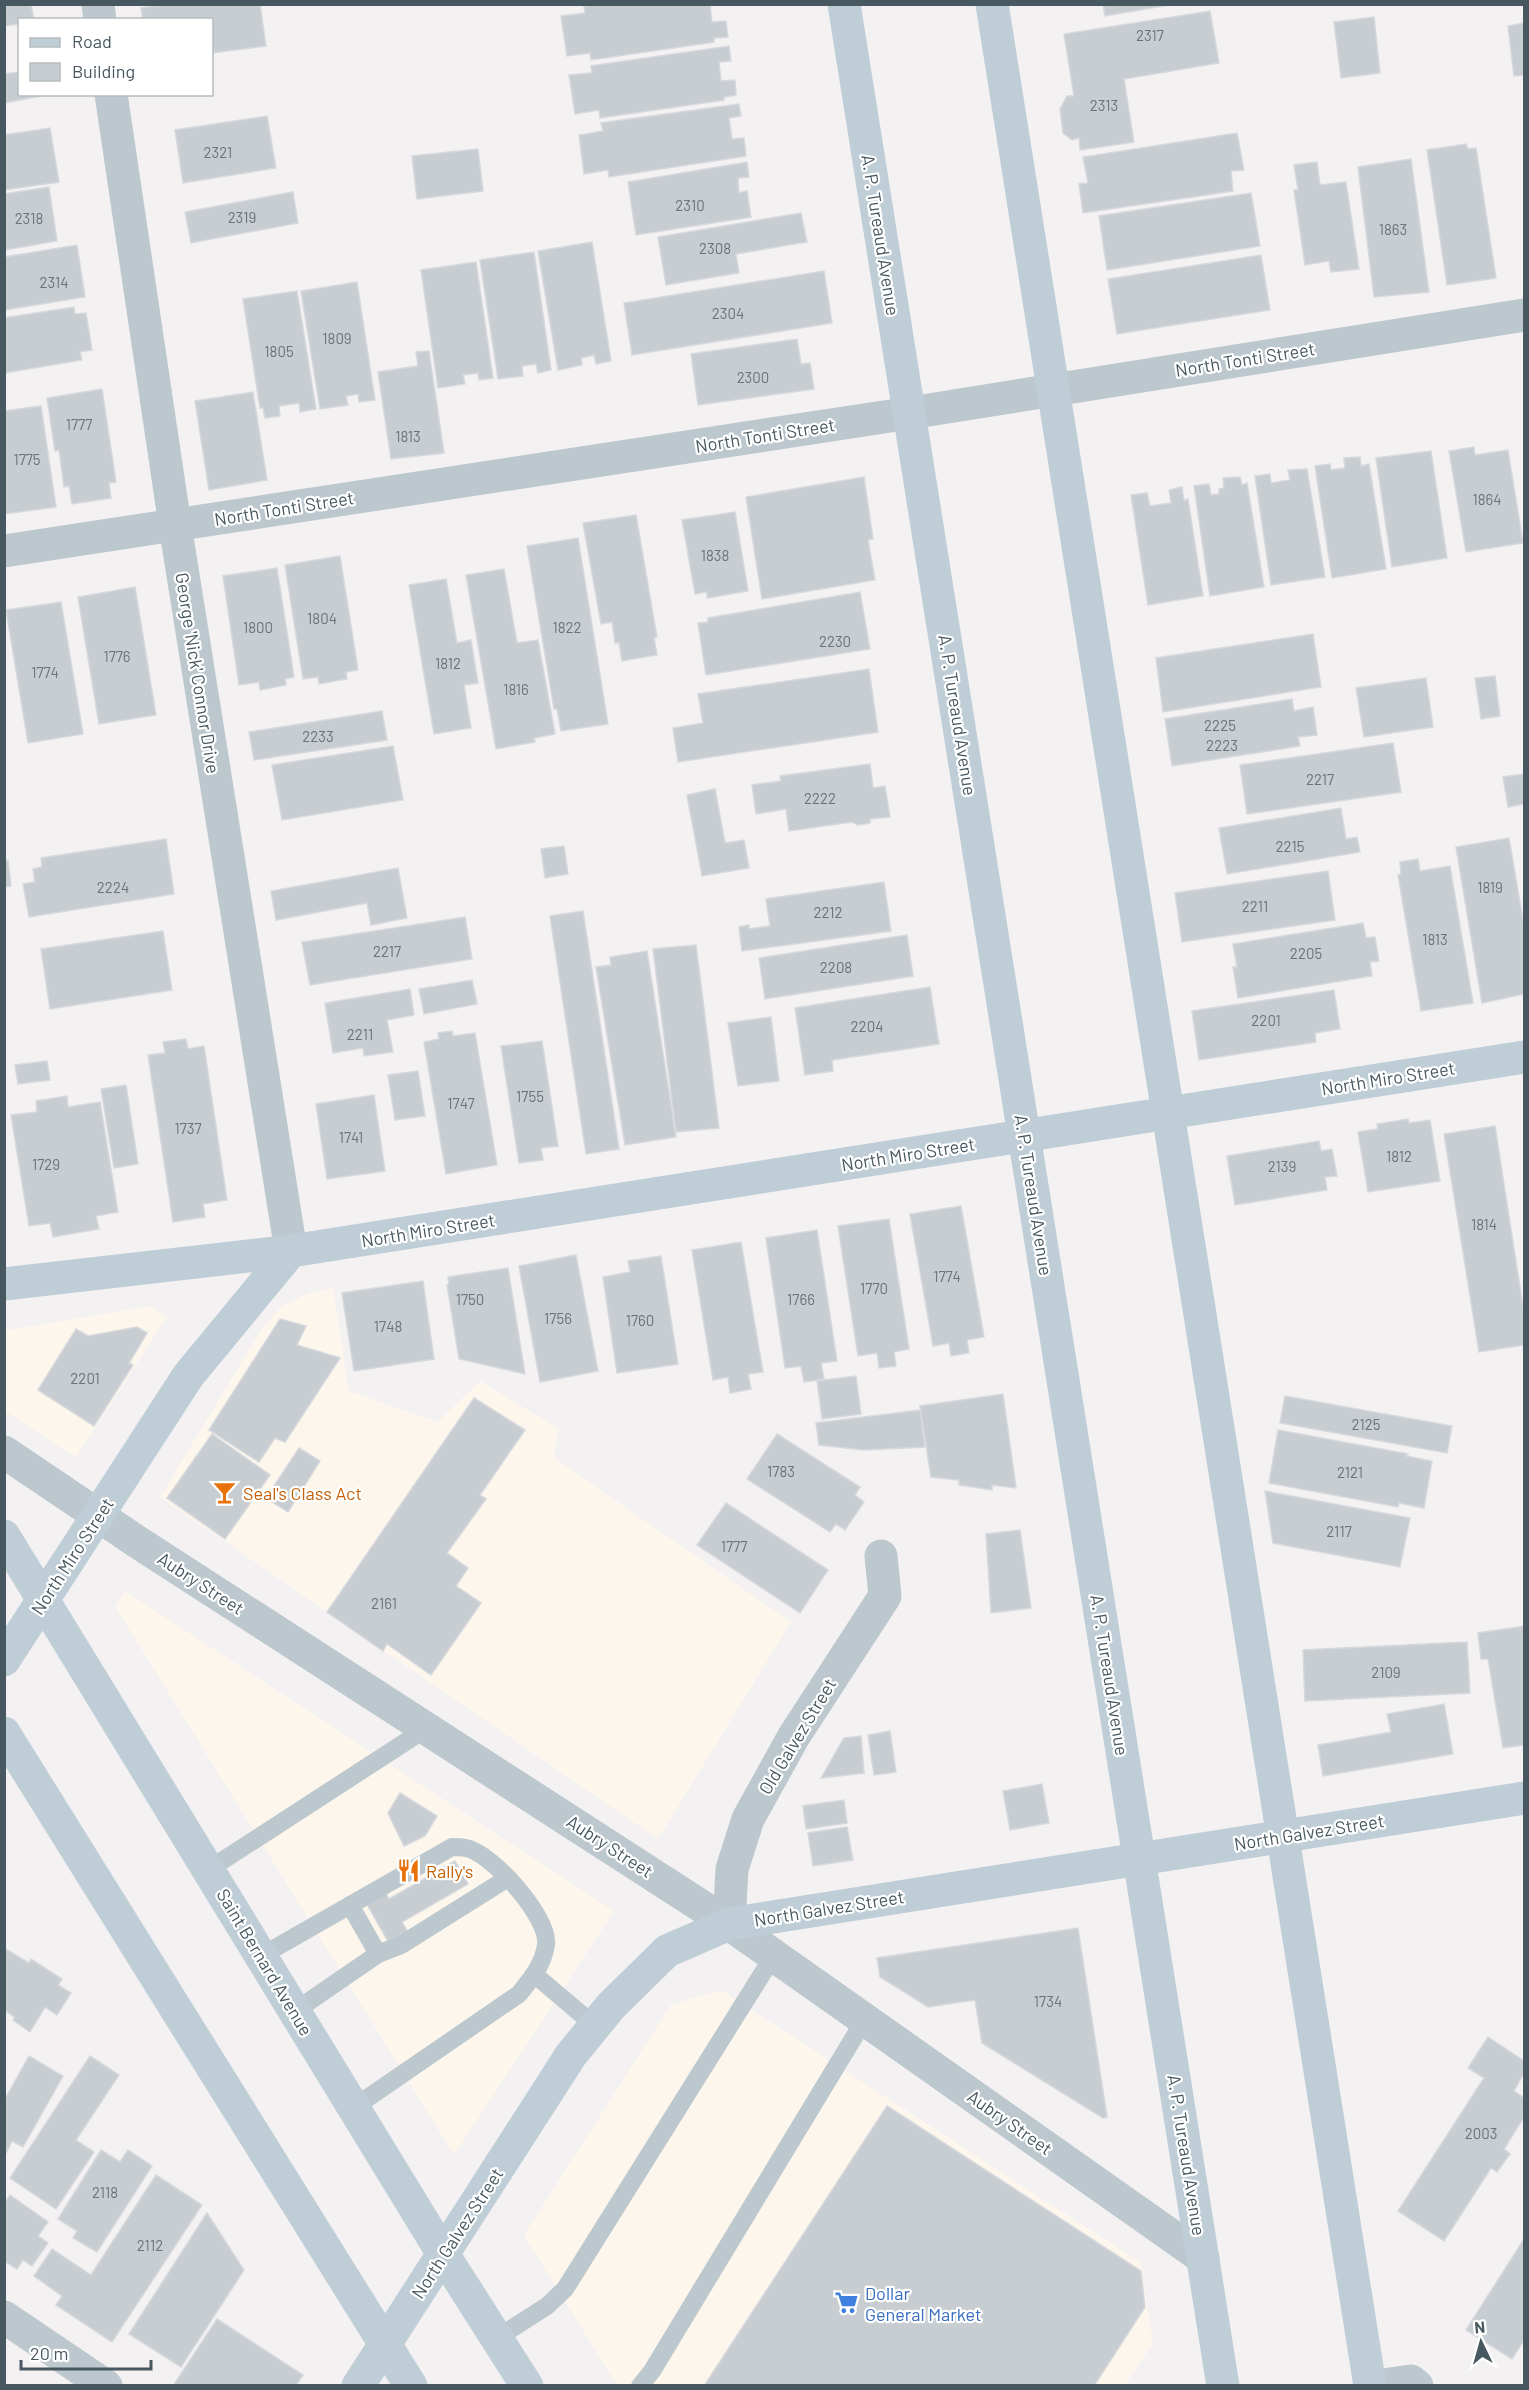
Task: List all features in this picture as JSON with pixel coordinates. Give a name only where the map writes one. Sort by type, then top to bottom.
[{"type":"street","name":"A. P. Tureaud Avenue","points":[[844,4],[1223,2385]]},
{"type":"street","points":[[992,4],[1370,2385]]},
{"type":"street","name":"George 'Nick' Connor Drive","points":[[111,96],[175,525],[291,1251]]},
{"type":"street","name":"North Tonti Street","points":[[4,550],[909,413],[1524,315]]},
{"type":"street","name":"North Miro Street","points":[[4,1284],[291,1251],[1524,1057]]},
{"type":"street","name":"North Miro Street","points":[[4,1660],[188,1376],[291,1251]]},
{"type":"street","name":"Aubry Street","points":[[4,1452],[98,1516],[729,1924],[1203,2258]]},
{"type":"street","name":"Saint Bernard Avenue","points":[[4,1536],[353,2108],[527,2385]]},
{"type":"street","name":"Old Galvez Street","points":[[729,1924],[732,1869],[748,1819],[795,1736],[885,1596],[881,1556]]},
{"type":"street","points":[[4,1733],[411,2385]]},
{"type":"street","name":"North Galvez Street","points":[[358,2385],[572,2055],[594,2025],[649,1968],[668,1952],[729,1924],[1524,1798]]},
{"type":"street","points":[[4,2317],[106,2385]]},
{"type":"street","points":[[1376,2385],[1411,2381],[1417,2385]]},
{"type":"lane","points":[[208,1870],[427,1728]]},
{"type":"lane","points":[[261,1956],[452,1847],[468,1848],[508,1878],[523,1893],[545,1930],[546,1944],[535,1975],[519,1994],[353,2108]]},
{"type":"lane","points":[[295,2011],[378,1954],[401,1945],[508,1878]]},
{"type":"lane","points":[[350,1905],[378,1954]]},
{"type":"lane","points":[[497,2338],[547,2306],[565,2289],[774,1955]]},
{"type":"lane","points":[[535,1975],[594,2025]]},
{"type":"lane","points":[[640,2385],[652,2371],[865,2019]]},
{"type":"shaded area","points":[[333,1288],[349,1391],[438,1422],[480,1381],[559,1429],[554,1458],[791,1622],[658,1839],[160,1497],[263,1327],[281,1307],[309,1293]]},
{"type":"shaded area","points":[[149,1306],[167,1317],[76,1457],[5,1411],[4,1331]]},
{"type":"shaded area","points":[[125,1591],[614,1911],[454,2155],[115,1606]]},
{"type":"shaded area","points":[[721,1990],[1141,2263],[1153,2343],[1125,2385],[617,2385],[524,2235],[671,2005]]},
{"type":"building","points":[[4,4],[31,4],[34,18],[18,18],[18,24],[4,26]]},
{"type":"building","points":[[168,4],[260,4],[266,46],[213,53],[213,18],[143,18],[141,8]]},
{"type":"building","points":[[596,4],[710,4],[712,22],[726,21],[728,37],[714,38],[714,42],[591,60],[590,53],[567,56],[561,16],[585,13],[584,6]]},
{"type":"building","points":[[1103,4],[1175,4],[1105,16]]},
{"type":"building","points":[[1210,11],[1219,63],[1124,79],[1134,142],[1080,150],[1079,138],[1072,140],[1063,133],[1060,109],[1067,96],[1074,96],[1064,34]]},
{"type":"building","points":[[1374,17],[1380,73],[1341,78],[1334,22]]},
{"type":"building","points":[[1524,23],[1524,75],[1514,76],[1508,26]]},
{"type":"building","points":[[729,46],[731,61],[719,62],[721,81],[735,80],[736,95],[724,97],[724,100],[600,118],[599,110],[575,114],[569,75],[592,73],[591,66]]},
{"type":"building","points":[[18,72],[18,96],[42,96],[4,103],[4,74]]},
{"type":"building","points":[[739,104],[741,116],[729,118],[732,139],[744,138],[746,156],[609,177],[608,170],[584,174],[579,135],[603,131],[601,123]]},
{"type":"building","points":[[267,116],[276,168],[183,183],[175,130]]},
{"type":"building","points":[[50,128],[59,182],[4,190],[4,135]]},
{"type":"building","points":[[1237,133],[1244,170],[1231,171],[1233,191],[1083,213],[1079,184],[1088,183],[1083,157]]},
{"type":"building","points":[[1466,144],[1468,149],[1476,148],[1496,278],[1447,285],[1427,150]]},
{"type":"building","points":[[478,149],[483,191],[417,199],[412,156]]},
{"type":"building","points":[[1411,159],[1429,292],[1374,297],[1358,167]]},
{"type":"building","points":[[747,162],[749,177],[738,178],[739,193],[747,191],[751,217],[636,235],[628,182]]},
{"type":"building","points":[[1317,162],[1320,185],[1346,182],[1359,269],[1331,272],[1329,261],[1305,265],[1294,190],[1298,190],[1294,165]]},
{"type":"building","points":[[49,187],[57,241],[4,250],[4,194]]},
{"type":"building","points":[[293,192],[298,223],[191,243],[185,212]]},
{"type":"building","points":[[1251,193],[1260,246],[1107,270],[1099,216]]},
{"type":"building","points":[[801,213],[807,242],[736,254],[739,273],[666,285],[658,237]]},
{"type":"building","points":[[592,242],[611,361],[596,364],[594,355],[581,358],[582,365],[558,370],[538,251]]},
{"type":"building","points":[[77,245],[85,297],[4,310],[4,257]]},
{"type":"building","points":[[534,252],[551,370],[538,373],[536,364],[522,366],[523,376],[498,379],[480,260]]},
{"type":"building","points":[[1261,255],[1270,310],[1117,334],[1108,279]]},
{"type":"building","points":[[476,262],[493,378],[479,380],[478,373],[463,375],[465,384],[438,388],[421,270]]},
{"type":"building","points":[[824,271],[832,323],[632,355],[624,303]]},
{"type":"building","points":[[357,282],[375,400],[359,402],[358,394],[346,396],[348,405],[320,409],[301,291]]},
{"type":"building","points":[[297,291],[316,409],[300,412],[299,403],[279,406],[280,416],[265,418],[263,408],[260,408],[243,299]]},
{"type":"building","points":[[74,307],[75,314],[86,313],[92,350],[80,352],[82,360],[4,373],[4,318]]},
{"type":"building","points":[[797,339],[801,364],[810,363],[814,389],[698,405],[691,354]]},
{"type":"building","points":[[429,351],[444,453],[391,459],[378,372],[418,366],[416,352]]},
{"type":"building","points":[[102,389],[116,482],[109,483],[111,498],[72,504],[69,486],[64,487],[59,450],[55,451],[47,398]]},
{"type":"building","points":[[253,392],[267,480],[209,490],[195,401]]},
{"type":"building","points":[[41,406],[56,507],[4,514],[4,411]]},
{"type":"building","points":[[1474,447],[1475,455],[1508,450],[1523,543],[1466,552],[1449,451]]},
{"type":"building","points":[[1431,451],[1447,558],[1392,567],[1376,458]]},
{"type":"building","points":[[1360,457],[1361,466],[1369,464],[1386,569],[1332,578],[1315,466],[1330,464],[1331,470],[1345,468],[1344,458]]},
{"type":"building","points":[[1307,469],[1325,577],[1271,585],[1255,476],[1270,474],[1271,483],[1290,480],[1288,470]]},
{"type":"building","points":[[864,477],[873,539],[868,540],[875,580],[762,599],[746,497]]},
{"type":"building","points":[[1240,477],[1242,485],[1247,483],[1264,587],[1210,596],[1194,486],[1209,484],[1211,495],[1219,494],[1219,489],[1224,488],[1223,478]]},
{"type":"building","points":[[1182,487],[1184,501],[1188,499],[1203,596],[1148,605],[1131,495],[1147,493],[1150,506],[1171,503],[1169,490]]},
{"type":"building","points":[[735,512],[748,591],[707,598],[707,592],[695,594],[682,520]]},
{"type":"building","points":[[636,515],[657,637],[654,638],[657,655],[622,661],[619,643],[615,643],[612,622],[601,624],[583,523]]},
{"type":"building","points":[[578,538],[608,724],[561,731],[557,709],[554,709],[527,546]]},
{"type":"building","points":[[340,556],[358,670],[346,672],[347,679],[319,684],[318,677],[303,679],[285,565]]},
{"type":"building","points":[[277,568],[294,677],[285,679],[286,685],[260,690],[259,682],[239,685],[223,576]]},
{"type":"building","points":[[504,569],[517,643],[538,640],[555,734],[534,738],[535,742],[496,749],[466,575]]},
{"type":"building","points":[[446,579],[457,643],[471,640],[478,683],[464,685],[471,728],[434,734],[409,585]]},
{"type":"building","points":[[135,587],[156,715],[99,724],[78,597]]},
{"type":"building","points":[[860,592],[870,649],[706,675],[698,623],[708,622],[708,618]]},
{"type":"building","points":[[61,602],[83,734],[28,743],[6,610]]},
{"type":"building","points":[[1313,634],[1321,687],[1163,712],[1156,658]]},
{"type":"building","points":[[869,669],[878,732],[678,762],[673,728],[703,723],[698,694]]},
{"type":"building","points":[[1495,676],[1500,716],[1481,719],[1475,678]]},
{"type":"building","points":[[1426,678],[1433,727],[1364,737],[1356,688]]},
{"type":"building","points":[[1292,699],[1294,711],[1313,707],[1317,735],[1298,737],[1300,746],[1172,766],[1165,719]]},
{"type":"building","points":[[382,711],[387,740],[254,760],[249,732]]},
{"type":"building","points":[[1393,743],[1401,792],[1247,814],[1240,765]]},
{"type":"building","points":[[393,746],[403,800],[282,820],[272,765]]},
{"type":"building","points":[[870,764],[873,788],[885,786],[890,817],[870,819],[870,823],[858,825],[852,822],[789,831],[786,809],[756,814],[752,785],[781,781],[780,776]]},
{"type":"building","points":[[1524,774],[1524,804],[1508,807],[1503,777]]},
{"type":"building","points":[[715,789],[725,843],[744,840],[749,868],[702,876],[687,795]]},
{"type":"building","points":[[1341,808],[1346,839],[1357,837],[1360,852],[1227,874],[1219,828]]},
{"type":"building","points":[[1509,838],[1524,926],[1524,994],[1482,1003],[1456,847]]},
{"type":"building","points":[[166,839],[174,894],[29,917],[23,884],[35,882],[33,869],[42,867],[41,858]]},
{"type":"building","points":[[564,846],[568,874],[545,878],[541,849]]},
{"type":"building","points":[[1418,859],[1420,871],[1450,866],[1473,1003],[1421,1011],[1398,875],[1401,874],[1400,862]]},
{"type":"building","points":[[4,860],[8,860],[11,886],[4,887]]},
{"type":"building","points":[[398,868],[407,918],[371,925],[367,903],[276,920],[271,891]]},
{"type":"building","points":[[1328,871],[1335,920],[1182,942],[1175,893]]},
{"type":"building","points":[[884,882],[891,931],[742,951],[739,927],[749,925],[749,929],[770,926],[766,899]]},
{"type":"building","points":[[583,911],[619,1149],[586,1154],[550,916]]},
{"type":"building","points":[[465,917],[472,959],[310,985],[302,942]]},
{"type":"building","points":[[1363,923],[1366,938],[1375,937],[1379,961],[1370,962],[1372,976],[1238,998],[1233,967],[1237,967],[1233,944]]},
{"type":"building","points":[[163,931],[172,990],[50,1009],[41,949]]},
{"type":"building","points":[[907,935],[913,976],[765,999],[759,958]]},
{"type":"building","points":[[696,945],[719,1128],[676,1132],[653,949]]},
{"type":"building","points":[[647,951],[676,1137],[625,1145],[596,967],[611,965],[610,957]]},
{"type":"building","points":[[472,980],[477,1004],[424,1014],[419,989]]},
{"type":"building","points":[[930,987],[939,1044],[832,1060],[833,1071],[805,1075],[795,1008]]},
{"type":"building","points":[[410,989],[414,1015],[387,1020],[393,1052],[364,1056],[363,1048],[333,1053],[325,1003]]},
{"type":"building","points":[[1334,990],[1340,1029],[1315,1033],[1316,1042],[1199,1060],[1192,1011]]},
{"type":"building","points":[[771,1017],[779,1081],[738,1086],[728,1023]]},
{"type":"building","points":[[452,1031],[453,1036],[475,1033],[497,1165],[446,1174],[424,1042],[439,1039],[438,1033]]},
{"type":"building","points":[[186,1039],[188,1049],[204,1046],[227,1200],[203,1204],[205,1217],[173,1222],[148,1055],[165,1053],[163,1042]]},
{"type":"building","points":[[542,1041],[558,1146],[541,1148],[543,1160],[519,1163],[501,1046]]},
{"type":"building","points":[[47,1061],[50,1080],[18,1084],[15,1065]]},
{"type":"building","points":[[418,1071],[425,1116],[395,1120],[388,1075]]},
{"type":"building","points":[[126,1085],[138,1164],[114,1168],[101,1089]]},
{"type":"building","points":[[374,1095],[385,1171],[327,1179],[316,1104]]},
{"type":"building","points":[[67,1096],[68,1107],[100,1102],[118,1212],[96,1216],[99,1229],[53,1237],[50,1223],[29,1226],[11,1115],[37,1112],[36,1101]]},
{"type":"building","points":[[1408,1119],[1409,1123],[1430,1120],[1440,1181],[1368,1192],[1358,1132],[1378,1129],[1377,1124]]},
{"type":"building","points":[[1495,1126],[1524,1313],[1524,1345],[1479,1352],[1444,1134]]},
{"type":"building","points":[[1319,1141],[1321,1151],[1332,1149],[1337,1176],[1325,1177],[1327,1190],[1235,1205],[1227,1156]]},
{"type":"building","points":[[961,1206],[984,1337],[967,1340],[969,1353],[951,1356],[949,1343],[933,1346],[910,1214]]},
{"type":"building","points":[[889,1219],[909,1349],[894,1352],[896,1366],[879,1368],[877,1353],[858,1356],[838,1226]]},
{"type":"building","points":[[817,1230],[837,1361],[821,1363],[824,1379],[804,1382],[801,1366],[785,1368],[766,1238]]},
{"type":"building","points":[[741,1242],[763,1372],[748,1374],[751,1389],[730,1393],[728,1377],[713,1380],[692,1250]]},
{"type":"building","points":[[576,1255],[598,1371],[540,1382],[519,1266]]},
{"type":"building","points":[[661,1256],[678,1364],[617,1373],[603,1277],[630,1272],[628,1261]]},
{"type":"building","points":[[508,1268],[525,1374],[459,1359],[447,1285],[449,1284],[448,1277]]},
{"type":"building","points":[[423,1281],[434,1359],[354,1371],[342,1293]]},
{"type":"building","points":[[280,1319],[306,1326],[297,1345],[340,1358],[285,1442],[275,1438],[259,1462],[209,1430]]},
{"type":"building","points":[[137,1327],[147,1333],[129,1363],[133,1365],[94,1426],[38,1390],[76,1329],[88,1336]]},
{"type":"building","points":[[856,1376],[861,1414],[822,1419],[817,1381]]},
{"type":"building","points":[[1003,1394],[1016,1488],[992,1485],[992,1490],[959,1485],[959,1480],[931,1477],[920,1406]]},
{"type":"building","points":[[1285,1396],[1452,1426],[1447,1453],[1280,1423]]},
{"type":"building","points":[[474,1398],[525,1430],[480,1495],[486,1499],[447,1553],[468,1568],[456,1586],[481,1603],[431,1675],[387,1644],[383,1651],[327,1612]]},
{"type":"building","points":[[920,1410],[925,1447],[864,1450],[819,1445],[816,1423]]},
{"type":"building","points":[[1278,1430],[1408,1454],[1406,1456],[1432,1461],[1424,1508],[1399,1503],[1398,1507],[1269,1483]]},
{"type":"building","points":[[212,1434],[270,1475],[225,1539],[167,1498]]},
{"type":"building","points":[[777,1434],[860,1487],[855,1495],[864,1502],[845,1530],[836,1524],[830,1532],[747,1479]]},
{"type":"building","points":[[299,1448],[320,1461],[288,1512],[266,1498]]},
{"type":"building","points":[[1265,1491],[1410,1518],[1400,1567],[1273,1543]]},
{"type":"building","points":[[726,1503],[828,1570],[800,1613],[697,1545]]},
{"type":"building","points":[[1020,1530],[1031,1608],[991,1613],[986,1534]]},
{"type":"building","points":[[1524,1626],[1524,1745],[1503,1748],[1488,1659],[1481,1659],[1478,1633]]},
{"type":"building","points":[[1467,1642],[1470,1693],[1305,1701],[1303,1650]]},
{"type":"building","points":[[1444,1704],[1453,1754],[1323,1776],[1318,1745],[1391,1732],[1387,1714]]},
{"type":"building","points":[[890,1731],[896,1772],[874,1775],[868,1735]]},
{"type":"building","points":[[861,1736],[864,1773],[821,1778],[844,1738]]},
{"type":"building","points":[[1042,1784],[1049,1823],[1010,1830],[1003,1791]]},
{"type":"building","points":[[400,1793],[437,1816],[425,1836],[404,1846],[388,1813]]},
{"type":"building","points":[[844,1800],[847,1823],[806,1829],[803,1806]]},
{"type":"building","points":[[847,1827],[853,1860],[813,1866],[808,1833]]},
{"type":"building","points":[[455,1861],[468,1884],[402,1922],[409,1934],[390,1945],[364,1899],[383,1888],[389,1899]]},
{"type":"building","points":[[1078,1928],[1107,2117],[1103,2118],[982,2043],[975,2000],[928,2007],[880,1977],[877,1958]]},
{"type":"building","points":[[4,1948],[29,1963],[31,1959],[62,1979],[58,1985],[71,1993],[57,2015],[45,2007],[30,2032],[13,2020],[15,2017],[4,2010]]},
{"type":"building","points":[[1488,2037],[1524,2061],[1524,2073],[1514,2091],[1524,2098],[1524,2117],[1504,2149],[1510,2154],[1497,2172],[1491,2168],[1444,2241],[1398,2211],[1484,2078],[1468,2068]]},
{"type":"building","points":[[29,2056],[63,2076],[23,2147],[12,2141],[6,2153],[4,2101]]},
{"type":"building","points":[[90,2056],[119,2075],[76,2140],[94,2152],[56,2209],[10,2178]]},
{"type":"building","points":[[887,2106],[1141,2271],[1145,2307],[1094,2386],[704,2386]]},
{"type":"building","points":[[101,2150],[120,2162],[128,2150],[152,2166],[97,2252],[73,2238],[77,2231],[58,2219]]},
{"type":"building","points":[[156,2175],[202,2205],[112,2342],[56,2305],[62,2296],[34,2276],[52,2249],[91,2275]]},
{"type":"building","points":[[10,2195],[48,2222],[38,2236],[48,2243],[32,2266],[23,2260],[17,2269],[4,2261],[4,2204]]},
{"type":"building","points":[[207,2213],[244,2270],[181,2367],[129,2334]]},
{"type":"building","points":[[1524,2239],[1524,2340],[1512,2359],[1466,2330]]},
{"type":"building","points":[[217,2319],[303,2375],[296,2386],[173,2386]]},
{"type":"place","name":"Seal's Class Act","points":[[225,1493]]},
{"type":"place","name":"Rally's","points":[[408,1871]]},
{"type":"place","name":"Dollar General Market","points":[[847,2303]]}]
